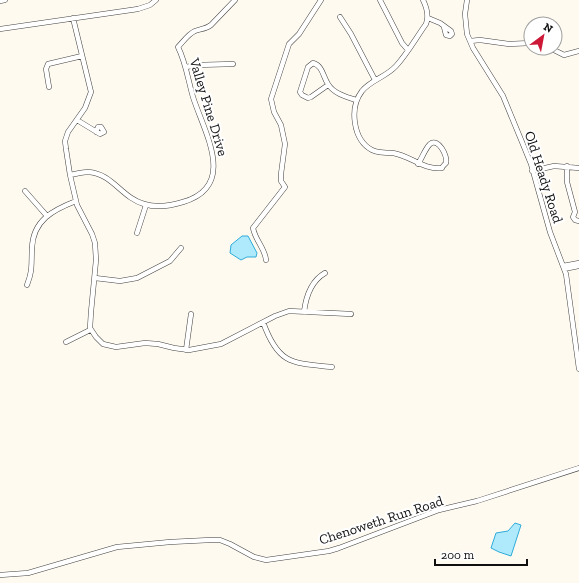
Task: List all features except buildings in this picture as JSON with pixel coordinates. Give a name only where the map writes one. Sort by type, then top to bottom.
[{"type":"street","points":[[0,1],[5,0]]},
{"type":"street","points":[[0,29],[138,9],[150,5],[156,0]]},
{"type":"street","name":"Valley Pine Drive","points":[[70,175],[88,172],[99,174],[114,183],[131,199],[146,205],[168,206],[192,199],[205,190],[214,174],[214,156],[193,97],[186,67],[178,48],[194,31],[211,25],[235,0]]},
{"type":"street","points":[[266,260],[266,254],[254,234],[253,228],[285,187],[281,180],[281,174],[285,144],[281,125],[274,112],[271,99],[287,48],[292,40],[299,34],[321,0]]},
{"type":"street","points":[[380,0],[402,43],[408,50]]},
{"type":"street","points":[[418,164],[429,145],[433,142],[440,146],[446,157],[446,163],[442,168],[428,168],[418,164],[399,154],[374,151],[364,144],[358,136],[355,122],[356,100],[362,90],[375,80],[391,71],[422,31],[428,18],[427,8],[423,0]]},
{"type":"street","name":"Old Heady Road","points":[[467,0],[465,22],[470,41],[503,96],[522,142],[550,232],[563,268],[579,369]]},
{"type":"street","points":[[73,18],[91,92],[88,103],[70,128],[65,141],[70,175],[76,201],[95,243],[95,278],[90,330],[96,337],[103,344],[116,347],[145,343],[158,344],[186,350],[221,344],[275,316],[289,311],[351,314]]},
{"type":"street","points":[[340,18],[351,34],[375,80]]},
{"type":"street","points":[[428,18],[440,23],[444,27]]},
{"type":"street","points":[[470,41],[480,40],[509,44],[523,43]]},
{"type":"street","points":[[563,54],[579,52]]},
{"type":"street","points":[[49,87],[46,69],[47,65],[82,56]]},
{"type":"street","points":[[328,85],[308,98],[300,92],[308,67],[314,63],[320,67],[328,85],[335,92],[356,100]]},
{"type":"street","points":[[186,67],[197,65],[234,64]]},
{"type":"street","points":[[77,120],[96,132]]},
{"type":"street","points":[[532,171],[554,166],[579,168]]},
{"type":"street","points":[[567,166],[567,182],[577,213],[574,219],[579,221]]},
{"type":"street","points":[[25,191],[47,216]]},
{"type":"street","points":[[27,285],[32,272],[33,238],[37,229],[47,216],[55,210],[76,201]]},
{"type":"street","points":[[137,233],[146,205]]},
{"type":"street","points":[[95,278],[120,281],[137,278],[170,261],[181,248]]},
{"type":"street","points":[[563,268],[579,263]]},
{"type":"street","points":[[563,268],[579,266]]},
{"type":"street","points":[[304,312],[305,301],[310,289],[318,277],[325,272]]},
{"type":"street","points":[[186,350],[191,314]]},
{"type":"street","points":[[263,322],[266,331],[279,352],[288,360],[304,364],[332,367]]},
{"type":"street","points":[[66,342],[90,330]]},
{"type":"street","name":"Chenoweth Run Road","points":[[0,575],[28,573],[117,547],[170,542],[220,540],[254,557],[266,560],[329,551],[439,510],[477,501],[579,468]]},
{"type":"water","points":[[242,236],[248,236],[257,253],[256,257],[247,257],[241,260],[230,253],[231,245]]},
{"type":"water","points":[[515,523],[521,525],[511,556],[491,548],[496,533],[508,531]]}]
